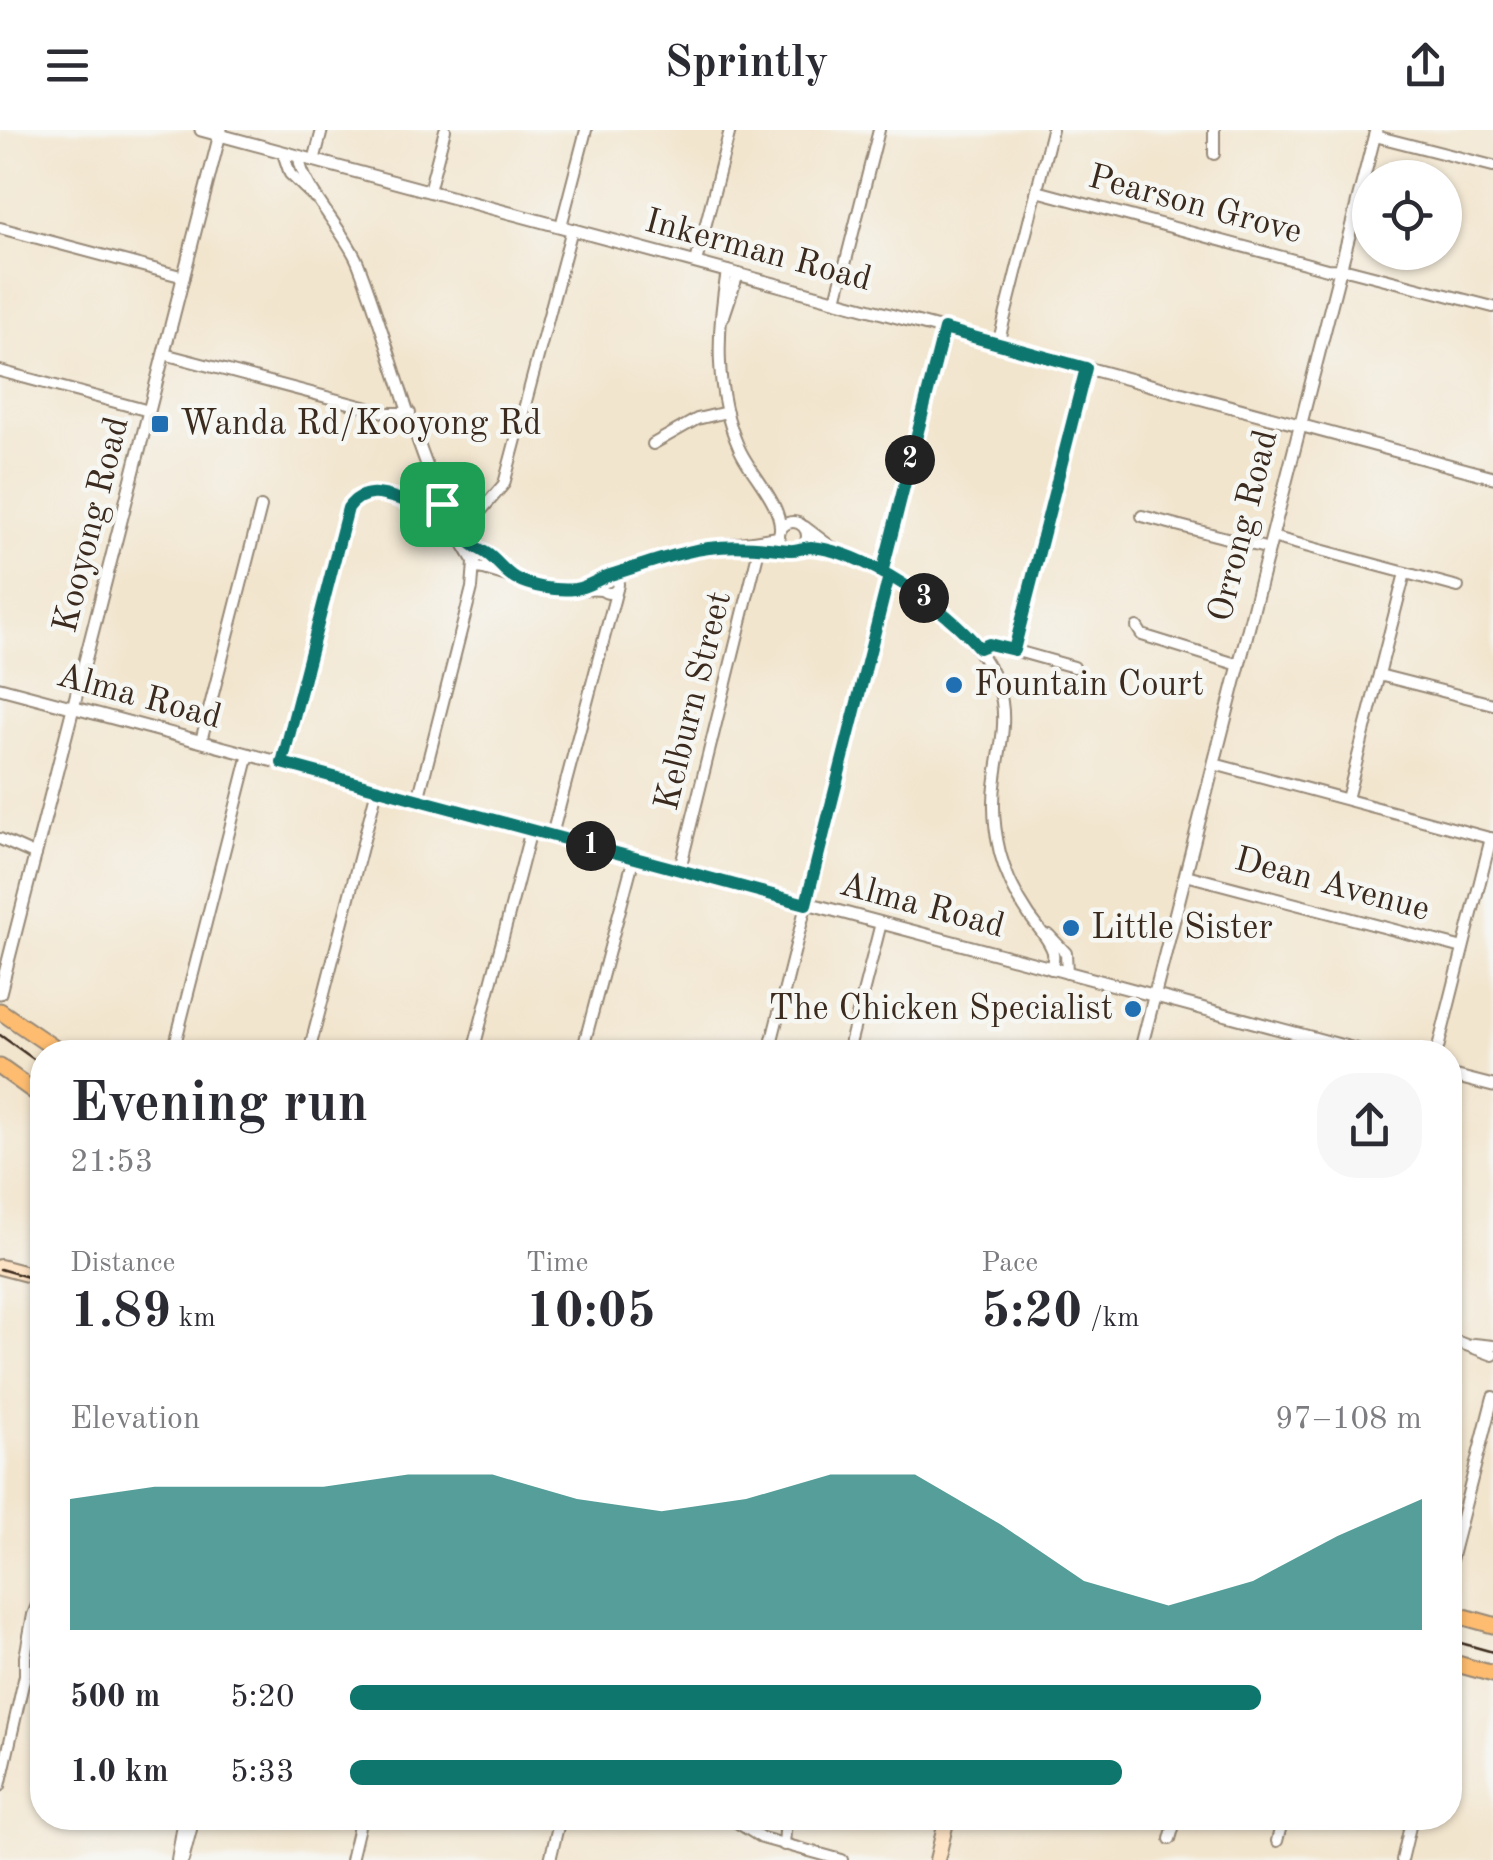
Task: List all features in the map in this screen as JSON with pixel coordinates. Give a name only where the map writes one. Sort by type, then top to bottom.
[{"type":"highway","points":[[0,1011],[42,1040]]},
{"type":"highway","points":[[0,1068],[30,1089]]},
{"type":"highway","points":[[1462,1616],[1493,1625]]},
{"type":"highway","points":[[1462,1666],[1493,1674]]},
{"type":"main road","points":[[0,1267],[30,1275]]},
{"type":"main road","points":[[937,1860],[944,1830]]},
{"type":"street","name":"Inkerman Road","points":[[200,130],[1493,477]]},
{"type":"street","points":[[314,161],[322,130]]},
{"type":"street","points":[[429,191],[445,130]]},
{"type":"street","points":[[457,534],[504,484],[586,130]]},
{"type":"street","points":[[696,262],[730,130]]},
{"type":"street","points":[[836,300],[880,130]]},
{"type":"street","points":[[998,344],[1052,130]]},
{"type":"street","points":[[1214,130],[1214,154]]},
{"type":"street","name":"Kooyong Road","points":[[0,992],[221,133]]},
{"type":"street","points":[[1376,133],[1493,166]]},
{"type":"street","name":"Orrong Road","points":[[1143,1040],[1376,133]]},
{"type":"street","points":[[284,153],[290,174],[327,209]]},
{"type":"street","points":[[299,157],[302,172],[354,252],[442,504],[457,534],[481,562],[542,587],[576,588],[609,585],[644,566],[700,549],[761,543],[786,549],[812,547],[885,574],[943,612],[979,648],[994,675],[1002,701],[1003,736],[994,791],[996,838],[1008,878],[1053,952],[1052,969]]},
{"type":"street","name":"Pearson Grove","points":[[1036,191],[1493,307]]},
{"type":"street","points":[[0,228],[184,277]]},
{"type":"street","points":[[733,272],[722,322],[720,365],[726,412],[740,451],[781,520],[779,534],[786,549]]},
{"type":"street","points":[[771,1040],[944,329]]},
{"type":"street","points":[[164,354],[388,413],[410,413]]},
{"type":"street","points":[[1014,650],[1086,368]]},
{"type":"street","points":[[0,373],[150,411]]},
{"type":"street","points":[[653,444],[696,420],[726,412]]},
{"type":"street","points":[[282,763],[348,508],[358,497],[371,492],[429,507],[442,504]]},
{"type":"street","points":[[773,503],[843,556]]},
{"type":"street","points":[[201,742],[261,507]]},
{"type":"street","points":[[1142,516],[1458,586]]},
{"type":"street","points":[[761,543],[779,534],[787,523],[801,525],[808,536],[802,548]]},
{"type":"street","name":"Kelburn Street","points":[[680,869],[761,543]]},
{"type":"street","points":[[418,800],[481,562]]},
{"type":"street","points":[[1347,799],[1405,573]]},
{"type":"street","points":[[552,835],[606,621],[609,585]]},
{"type":"street","points":[[1137,627],[1142,635],[1239,665]]},
{"type":"street","points":[[979,648],[989,644],[1074,667]]},
{"type":"street","points":[[1379,675],[1493,704]]},
{"type":"street","name":"Alma Road","points":[[0,688],[1321,1040]]},
{"type":"street","points":[[175,1040],[249,754]]},
{"type":"street","points":[[1214,764],[1492,838],[1440,1040]]},
{"type":"street","points":[[313,1040],[377,788]]},
{"type":"street","points":[[475,1040],[531,830]]},
{"type":"street","points":[[0,839],[36,855]]},
{"type":"street","points":[[585,1040],[634,857]]},
{"type":"street","name":"Dean Avenue","points":[[1186,875],[1463,948]]},
{"type":"street","points":[[851,1040],[881,924]]},
{"type":"street","points":[[1036,925],[1066,953],[1068,973]]},
{"type":"street","points":[[1462,1078],[1493,1086]]},
{"type":"street","points":[[1463,1342],[1493,1346]]},
{"type":"street","points":[[1463,1342],[1493,1356]]},
{"type":"street","points":[[1462,1523],[1488,1435],[1493,1396]]},
{"type":"street","points":[[0,1786],[26,1675],[30,1631]]},
{"type":"street","points":[[180,1860],[183,1830]]},
{"type":"street","points":[[180,1860],[190,1830]]},
{"type":"street","points":[[351,1860],[358,1830]]},
{"type":"street","points":[[550,1860],[557,1830]]},
{"type":"street","points":[[748,1830],[778,1843],[842,1860]]},
{"type":"street","points":[[778,1843],[781,1830]]},
{"type":"street","points":[[1170,1839],[1173,1830]]},
{"type":"street","points":[[1277,1842],[1280,1830]]},
{"type":"street","points":[[1402,1860],[1409,1830]]},
{"type":"tram line","points":[[0,1035],[30,1056]]},
{"type":"tram line","points":[[0,1269],[30,1278]]},
{"type":"tram line","points":[[1462,1643],[1493,1652]]},
{"type":"place","name":"Wanda Rd/Kooyong Rd","points":[[160,424]]},
{"type":"place","name":"Fountain Court","points":[[954,685]]},
{"type":"place","name":"Little Sister","points":[[1071,928]]},
{"type":"place","name":"The Chicken Specialist","points":[[1133,1009]]},
{"type":"route","points":[[442,504],[429,507],[371,492],[358,497],[348,508],[282,763],[806,904],[889,576],[882,573],[944,329],[1086,368],[1014,650],[989,644],[979,648],[953,621],[911,589],[889,576],[843,556],[812,547],[794,550],[744,544],[716,546],[608,575],[576,588],[530,584],[516,579],[457,534],[442,504]]}]
